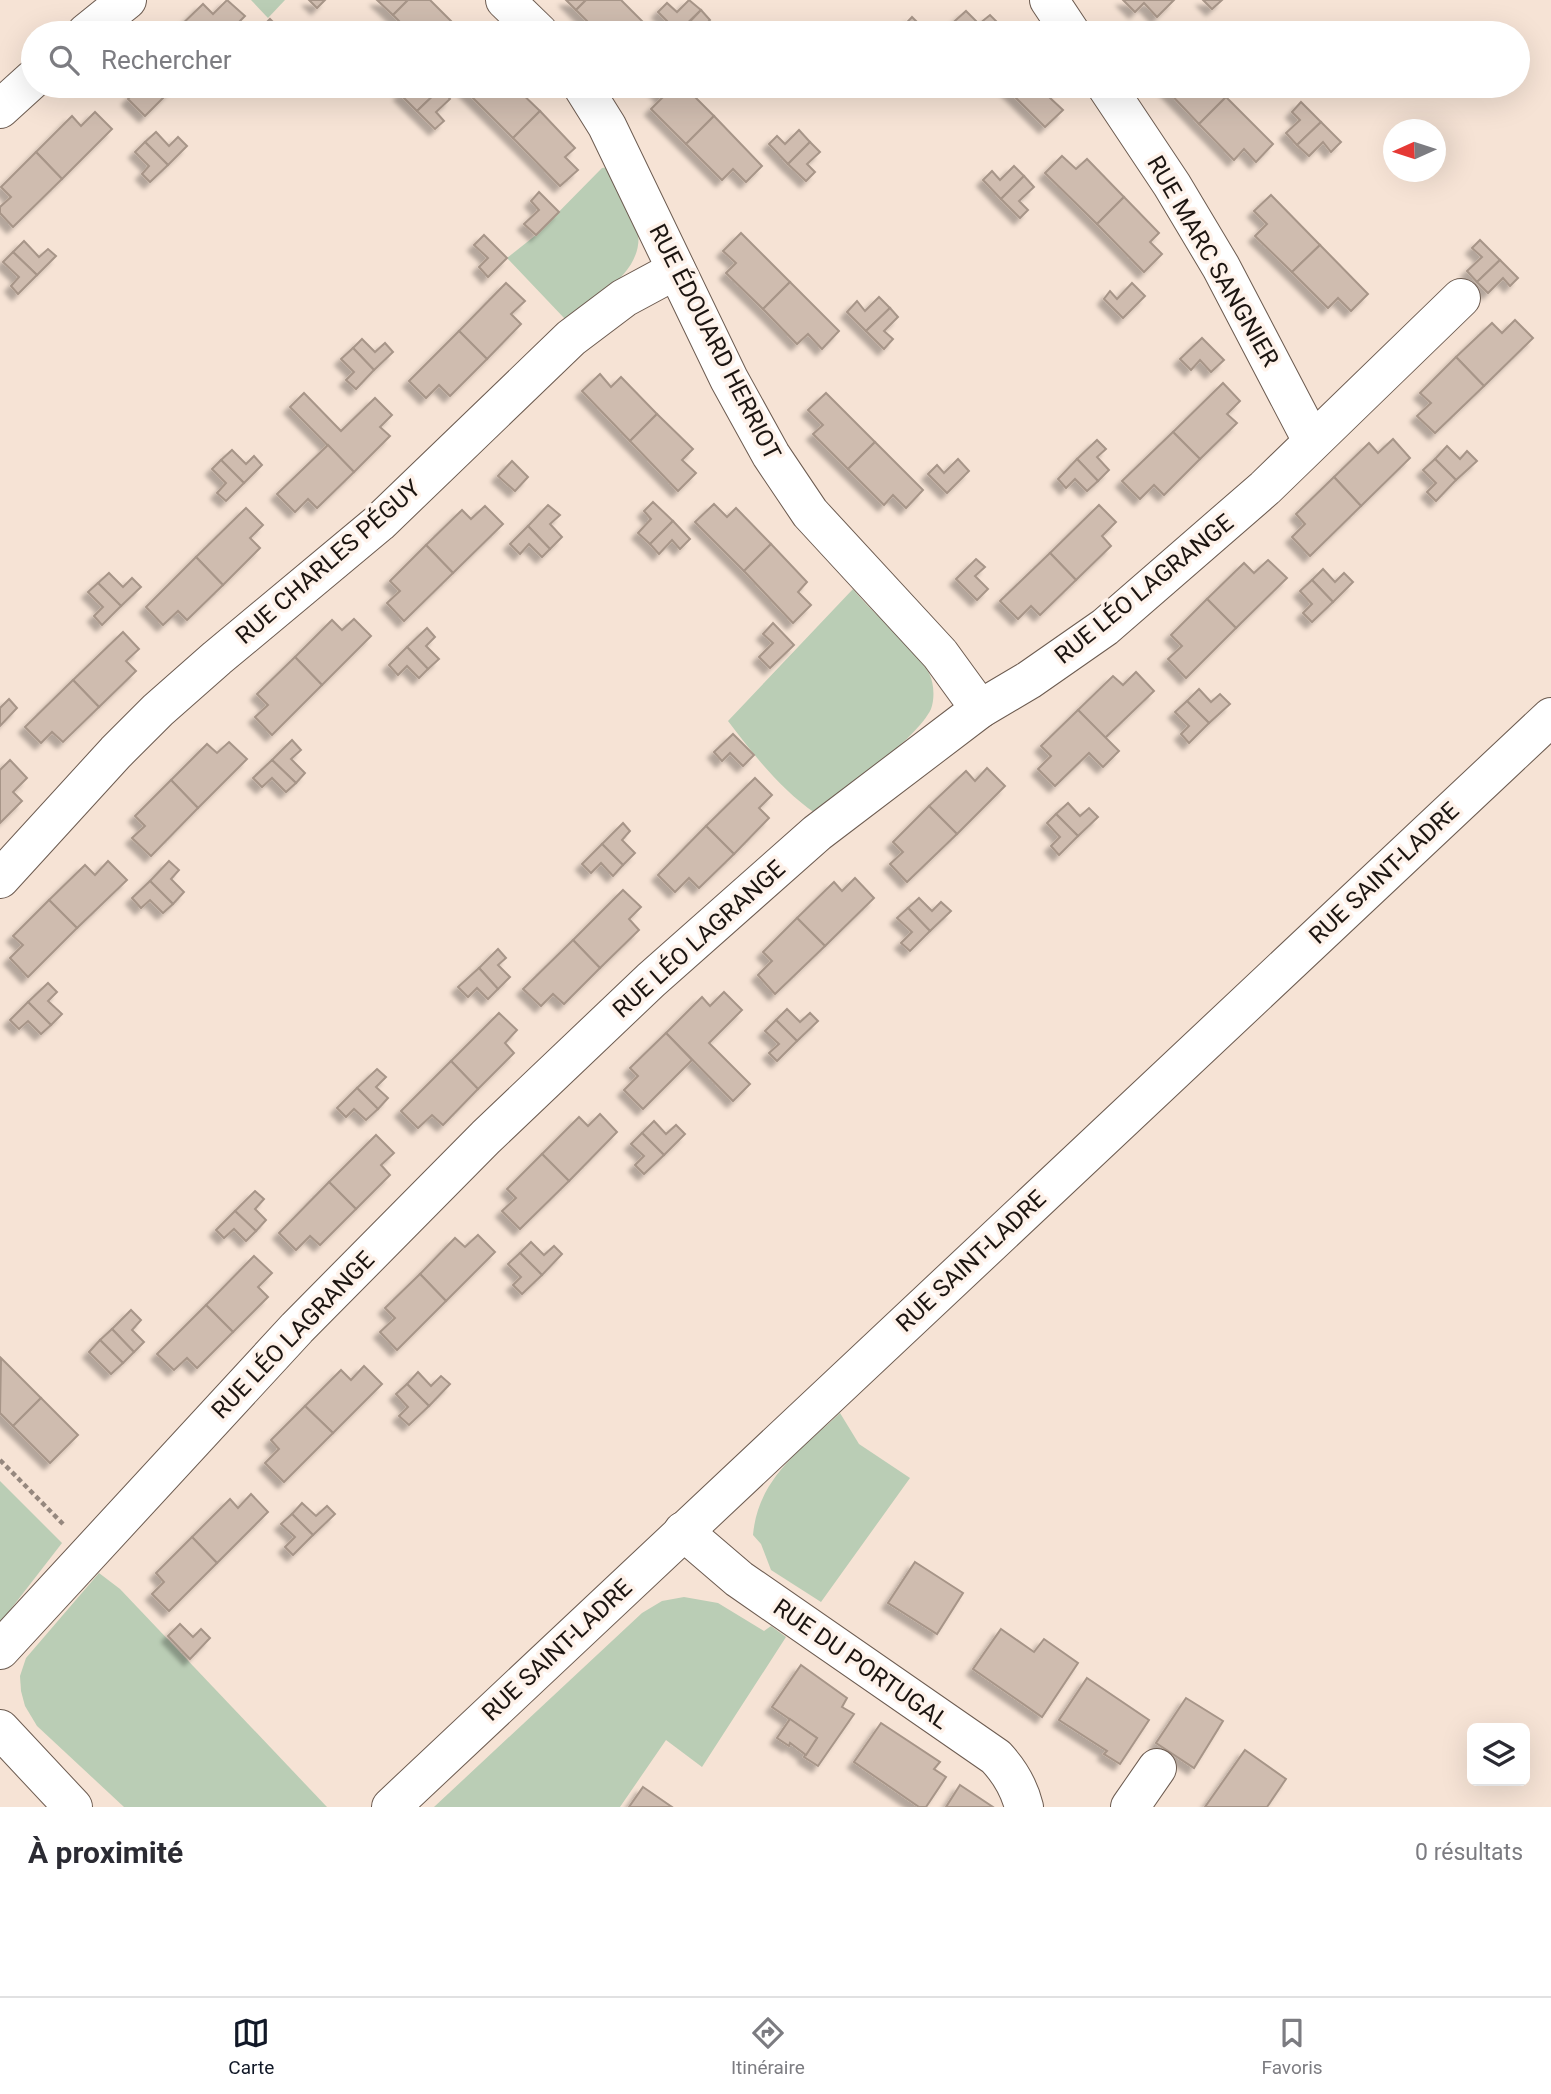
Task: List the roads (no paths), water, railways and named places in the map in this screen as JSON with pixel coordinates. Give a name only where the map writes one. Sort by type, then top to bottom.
[{"type":"street","points":[[101,21],[127,0]]},
{"type":"street","points":[[505,0],[527,21]]},
{"type":"street","points":[[1049,0],[1063,21]]},
{"type":"street","points":[[0,110],[21,90]]},
{"type":"street","name":"RUE ÉDOUARD HERRIOT","points":[[590,98],[607,125],[729,379],[792,487],[829,536],[940,653],[981,709]]},
{"type":"street","name":"RUE MARC SANGNIER","points":[[1114,98],[1172,185],[1221,267],[1312,441]]},
{"type":"street","name":"RUE CHARLES PÉGUY","points":[[0,879],[158,710],[379,523],[571,338],[624,298],[676,271]]},
{"type":"street","name":"RUE LÉO LAGRANGE","points":[[0,1650],[297,1328],[544,1081],[651,980],[801,847],[981,709],[1040,673],[1105,627],[1235,515],[1461,298]]},
{"type":"street","name":"RUE SAINT-LADRE","points":[[391,1807],[1551,717]]},
{"type":"street","name":"RUE DU PORTUGAL","points":[[683,1531],[739,1579],[996,1757],[1018,1786],[1024,1807]]},
{"type":"street","points":[[0,1729],[73,1807]]},
{"type":"street","points":[[1129,1807],[1157,1768]]}]
